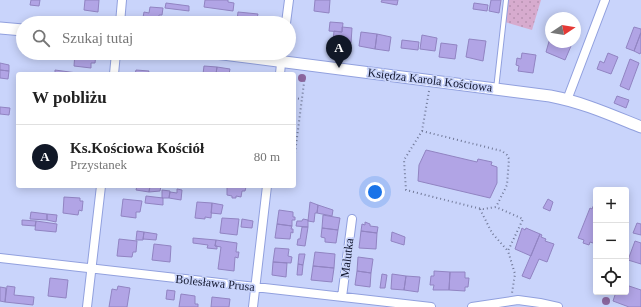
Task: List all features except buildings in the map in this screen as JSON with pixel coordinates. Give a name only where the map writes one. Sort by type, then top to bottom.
[{"type":"street","points":[[121,16],[122,0]]},
{"type":"street","points":[[287,16],[289,0]]},
{"type":"street","points":[[568,100],[605,0]]},
{"type":"street","points":[[0,28],[16,29]]},
{"type":"street","name":"Księdza Karola Kościowa","points":[[296,59],[568,100],[641,127]]},
{"type":"street","points":[[114,72],[115,60]]},
{"type":"street","points":[[280,72],[282,60]]},
{"type":"street","points":[[87,307],[101,188]]},
{"type":"street","points":[[253,307],[267,188]]},
{"type":"street","name":"Malutka","points":[[342,297],[352,219]]},
{"type":"street","name":"Bolesława Prusa","points":[[0,258],[431,307]]},
{"type":"street","points":[[472,307],[515,300],[558,307]]},
{"type":"lane","points":[[496,89],[506,0]]},
{"type":"path","points":[[296,143],[305,75]]},
{"type":"path","points":[[432,80],[422,130],[404,160],[406,190],[480,208],[496,207],[523,219],[508,251]]},
{"type":"path","points":[[296,98],[301,99]]},
{"type":"path","points":[[422,130],[502,151],[507,155],[509,159],[507,185],[496,207]]},
{"type":"path","points":[[480,208],[492,233],[508,251],[515,274],[512,293],[515,300]]},
{"type":"shaded area","points":[[508,0],[541,0],[532,30],[505,22]]},
{"type":"place","name":"Ks.Kościowa Kościół","points":[[339,68]]}]
